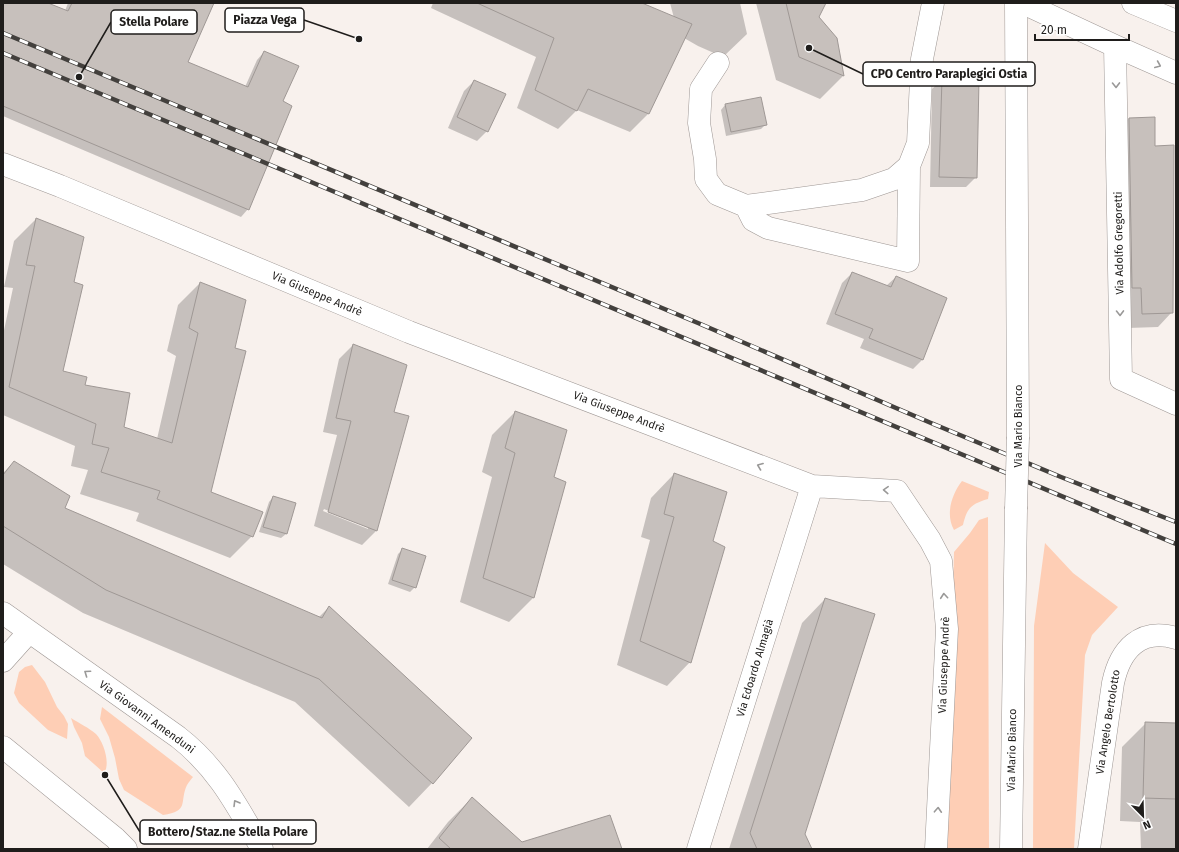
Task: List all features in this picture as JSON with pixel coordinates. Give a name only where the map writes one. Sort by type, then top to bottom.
[{"type":"street","points":[[746,206],[753,220],[768,228],[908,261],[909,166],[918,143],[922,58],[933,3]]},
{"type":"street","name":"Via Mario Bianco","points":[[1011,849],[1018,437],[1016,3]]},
{"type":"street","points":[[1023,3],[1115,46],[1176,72]]},
{"type":"street","points":[[1133,3],[1176,20]]},
{"type":"street","name":"Via Adolfo Gregoretti","points":[[1115,46],[1121,379],[1176,404]]},
{"type":"street","points":[[718,64],[701,89],[700,123],[706,179],[717,194],[746,206],[862,190],[894,179],[909,166]]},
{"type":"street","name":"Via Giuseppe Andrè","points":[[4,168],[67,189],[410,332],[812,486],[897,491],[930,540],[941,561],[947,629],[936,849]]},
{"type":"street","name":"Via Edoardo Almagià","points":[[698,849],[812,486]]},
{"type":"street","name":"Via Giovanni Amenduni","points":[[3,613],[178,737],[197,753],[213,770],[227,789],[262,849]]},
{"type":"street","points":[[3,661],[29,632]]},
{"type":"street","name":"Via Angelo Bertolotto","points":[[1089,849],[1112,691],[1118,663],[1128,649],[1143,639],[1158,635],[1176,638]]},
{"type":"street","points":[[3,747],[115,838],[126,849]]},
{"type":"shaded area","points":[[962,481],[989,492],[988,499],[974,505],[966,514],[963,525],[954,530],[950,517],[951,504],[955,492]]},
{"type":"shaded area","points":[[988,517],[989,849],[947,849],[954,552],[979,520]]},
{"type":"shaded area","points":[[1045,543],[1073,573],[1118,607],[1092,635],[1085,655],[1074,849],[1033,849],[1034,626]]},
{"type":"shaded area","points":[[32,665],[45,682],[57,707],[68,724],[67,739],[48,730],[19,703],[14,693],[19,672],[25,667]]},
{"type":"shaded area","points":[[102,707],[193,777],[187,785],[182,805],[177,811],[163,815],[124,790],[119,779],[109,737],[100,719]]},
{"type":"shaded area","points":[[71,718],[99,737],[105,752],[107,764],[104,773],[85,756],[82,743]]},
{"type":"building","points":[[3,3],[48,3],[68,11],[72,3],[214,3],[188,62],[248,87],[264,51],[299,66],[283,101],[292,106],[249,210],[3,106]]},
{"type":"building","points":[[477,3],[642,3],[692,24],[649,114],[588,89],[577,111],[535,90],[554,38]]},
{"type":"building","points":[[786,3],[826,3],[819,17],[837,38],[844,76],[799,57]]},
{"type":"building","points":[[942,78],[979,79],[977,178],[939,177]]},
{"type":"building","points":[[474,80],[506,94],[488,132],[457,117]]},
{"type":"building","points":[[761,97],[767,125],[731,132],[725,104]]},
{"type":"building","points":[[1155,117],[1155,146],[1174,145],[1173,313],[1142,314],[1141,288],[1132,288],[1129,118]]},
{"type":"building","points":[[36,218],[84,237],[74,282],[83,285],[63,371],[87,377],[85,385],[130,393],[124,427],[172,443],[198,333],[189,328],[200,282],[246,300],[235,348],[246,351],[211,492],[263,512],[253,537],[157,499],[160,491],[101,472],[109,448],[92,444],[96,424],[9,387],[35,266],[26,265]]},
{"type":"building","points":[[852,272],[891,287],[896,276],[947,298],[923,360],[869,338],[873,329],[835,314]]},
{"type":"building","points":[[353,344],[407,365],[394,412],[409,416],[377,531],[328,512],[351,421],[336,418]]},
{"type":"building","points":[[515,411],[567,430],[554,477],[566,482],[534,598],[483,578],[515,453],[505,448]]},
{"type":"building","points":[[14,461],[70,496],[65,508],[322,618],[329,606],[472,738],[433,784],[319,679],[106,590],[3,526],[3,475]]},
{"type":"building","points":[[674,473],[727,492],[713,541],[725,547],[691,663],[640,641],[674,517],[664,514]]},
{"type":"building","points":[[273,496],[296,503],[287,534],[263,527]]},
{"type":"building","points":[[402,548],[426,556],[416,588],[392,580]]},
{"type":"building","points":[[825,598],[875,614],[805,834],[812,849],[757,849],[750,833]]},
{"type":"building","points":[[1145,722],[1176,723],[1176,799],[1143,798]]},
{"type":"building","points":[[472,797],[522,842],[610,815],[622,849],[451,849],[439,838]]},
{"type":"railway","points":[[3,33],[698,323],[931,423],[1061,477],[1176,522]]},
{"type":"railway","points":[[3,53],[1176,544]]},
{"type":"place","name":"Piazza Vega","points":[[359,39]]},
{"type":"place","name":"CPO Centro Paraplegici Ostia","points":[[809,48]]},
{"type":"place","name":"Stella Polare","points":[[79,77]]},
{"type":"place","name":"Bottero/Staz.ne Stella Polare","points":[[105,775]]}]
